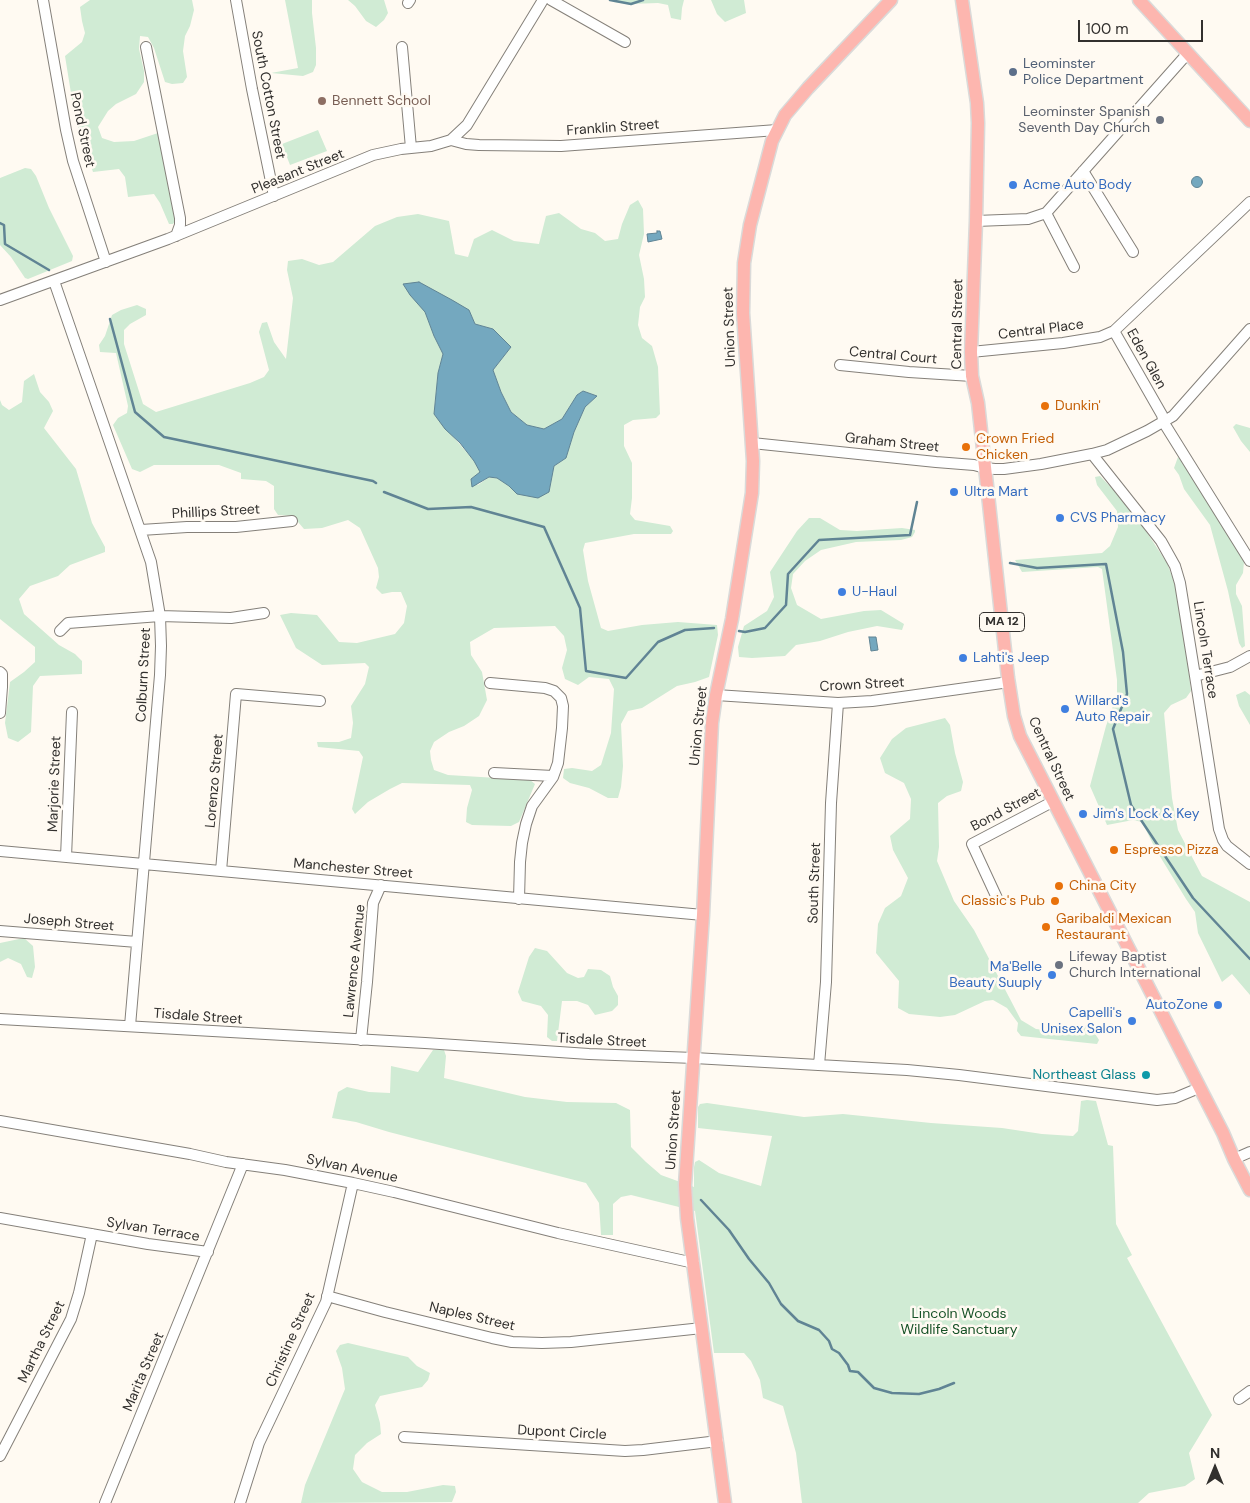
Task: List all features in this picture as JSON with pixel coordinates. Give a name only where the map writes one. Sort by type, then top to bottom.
[{"type":"main road","name":"Union Street","points":[[726,1503],[687,1218],[686,1185],[703,916],[711,729],[732,619],[749,514],[753,461],[743,312],[743,268],[752,219],[772,141],[785,114],[891,0]]},
{"type":"main road","name":"Central Street","points":[[962,0],[978,123],[971,352],[972,376],[978,403],[1014,716],[1020,736],[1223,1133],[1250,1190]]},
{"type":"main road","points":[[1139,0],[1250,121]]},
{"type":"street","name":"Pond Street","points":[[43,0],[71,153],[106,262]]},
{"type":"street","name":"South Cotton Street","points":[[236,0],[274,196]]},
{"type":"street","points":[[452,140],[467,125],[543,0]]},
{"type":"street","points":[[552,0],[625,42]]},
{"type":"street","points":[[146,47],[180,218],[180,225],[176,236]]},
{"type":"street","points":[[402,47],[410,148]]},
{"type":"street","points":[[976,221],[1028,219],[1046,214],[1188,52]]},
{"type":"street","name":"Franklin Street","points":[[452,140],[479,145],[561,146],[777,130]]},
{"type":"street","name":"Pleasant Street","points":[[0,300],[176,236],[374,156],[410,148],[431,146],[452,140]]},
{"type":"street","points":[[1083,171],[1133,252]]},
{"type":"street","name":"Eden Glen","points":[[1250,202],[1114,330],[1162,415],[1164,423],[1250,561]]},
{"type":"street","points":[[1046,214],[1074,267]]},
{"type":"street","name":"Colburn Street","points":[[54,281],[141,530],[151,562],[160,616],[160,675],[130,1026]]},
{"type":"street","name":"Graham Street","points":[[752,442],[974,465],[985,468],[1004,469],[1067,460],[1107,450],[1164,423],[1192,397],[1250,329]]},
{"type":"street","name":"Central Place","points":[[971,352],[1063,343],[1100,336],[1114,330]]},
{"type":"street","name":"Central Court","points":[[840,365],[972,376]]},
{"type":"street","name":"Lincoln Terrace","points":[[1092,454],[1161,541],[1175,566],[1180,582],[1196,676],[1220,833],[1229,848],[1250,864]]},
{"type":"street","name":"Phillips Street","points":[[141,530],[236,527],[292,521]]},
{"type":"street","points":[[60,631],[68,622],[160,616],[231,618],[264,613]]},
{"type":"street","points":[[1196,676],[1230,667],[1250,656]]},
{"type":"street","points":[[0,672],[2,674],[2,687],[0,713]]},
{"type":"street","name":"Crown Street","points":[[716,695],[838,702],[887,699],[1009,682]]},
{"type":"street","points":[[490,683],[544,688],[554,691],[561,698],[563,706],[558,763],[553,776],[532,806],[526,824],[520,862],[519,899]]},
{"type":"street","name":"Lorenzo Street","points":[[222,871],[236,694],[320,701]]},
{"type":"street","name":"South Street","points":[[819,1065],[826,982],[832,803],[838,702]]},
{"type":"street","name":"Marjorie Street","points":[[66,857],[72,712]]},
{"type":"street","points":[[494,773],[553,776]]},
{"type":"street","name":"Bond Street","points":[[997,898],[972,844],[1054,801]]},
{"type":"street","name":"Manchester Street","points":[[0,852],[381,885],[703,916]]},
{"type":"street","name":"Lawrence Avenue","points":[[361,1040],[373,904],[381,885]]},
{"type":"street","name":"Joseph Street","points":[[0,931],[137,942]]},
{"type":"street","name":"Tisdale Street","points":[[0,1019],[587,1054],[819,1065],[959,1075],[1157,1100],[1175,1098],[1200,1088]]},
{"type":"street","name":"Sylvan Avenue","points":[[0,1121],[353,1183],[694,1263]]},
{"type":"street","points":[[1234,1159],[1250,1152]]},
{"type":"street","name":"Sylvan Terrace","points":[[0,1218],[148,1244],[208,1252],[243,1164]]},
{"type":"street","name":"Christine Street","points":[[240,1503],[259,1443],[312,1333],[327,1296],[353,1183]]},
{"type":"street","name":"Martha Street","points":[[0,1456],[71,1319],[79,1293],[92,1234]]},
{"type":"street","name":"Marita Street","points":[[105,1503],[208,1252]]},
{"type":"street","name":"Naples Street","points":[[327,1296],[384,1312],[512,1342],[571,1342],[702,1328]]},
{"type":"street","points":[[1239,1399],[1250,1391]]},
{"type":"street","name":"Dupont Circle","points":[[404,1437],[625,1451],[718,1441]]},
{"type":"green space","points":[[90,0],[192,0],[194,10],[185,36],[183,51],[187,77],[183,83],[172,84],[165,82],[154,48],[148,37],[140,36],[139,49],[144,71],[144,82],[136,94],[116,104],[108,111],[98,127],[102,138],[114,142],[134,141],[158,133],[176,219],[173,224],[169,224],[154,194],[128,197],[125,177],[119,169],[93,172],[75,118],[65,56],[82,42],[85,33],[80,7]]},
{"type":"green space","points":[[285,0],[312,0],[316,65],[313,72],[303,76],[271,73],[298,68]]},
{"type":"green space","points":[[348,0],[384,0],[388,13],[384,20],[376,27],[366,21]]},
{"type":"green space","points":[[616,0],[684,0],[681,20],[671,18],[668,5],[613,2]]},
{"type":"green space","points":[[711,0],[744,0],[746,13],[725,22],[717,14]]},
{"type":"green space","points":[[318,130],[327,151],[290,165],[282,144]]},
{"type":"green space","points":[[25,168],[31,169],[36,176],[49,208],[73,256],[72,261],[28,279],[25,278],[11,257],[0,245],[0,178]]},
{"type":"green space","points":[[638,200],[643,209],[644,234],[639,255],[644,279],[645,297],[640,307],[638,325],[642,338],[652,346],[658,367],[660,414],[656,418],[633,420],[624,425],[624,446],[632,463],[630,514],[635,520],[670,526],[673,531],[671,534],[634,534],[585,543],[583,550],[588,581],[601,628],[608,631],[642,625],[678,622],[717,625],[718,635],[709,677],[677,686],[642,708],[628,711],[621,724],[623,766],[621,787],[618,798],[608,798],[589,788],[570,783],[563,778],[564,769],[572,768],[592,771],[601,765],[611,733],[614,689],[609,679],[589,677],[578,685],[565,679],[562,668],[567,650],[564,636],[555,626],[494,628],[470,642],[471,655],[482,672],[487,700],[479,716],[434,742],[430,751],[431,760],[434,770],[448,775],[530,780],[535,784],[519,822],[511,826],[472,825],[466,822],[467,808],[472,790],[470,785],[402,783],[368,802],[355,814],[352,809],[363,757],[359,751],[318,747],[317,742],[339,742],[351,738],[353,723],[351,706],[365,684],[369,667],[365,663],[322,665],[296,648],[280,615],[291,613],[317,615],[339,642],[357,643],[395,634],[404,623],[407,606],[401,592],[382,594],[376,588],[379,577],[378,568],[360,528],[348,520],[322,528],[304,529],[293,516],[278,515],[274,509],[274,486],[266,481],[241,479],[241,473],[219,465],[154,465],[140,472],[132,469],[113,425],[118,418],[127,413],[128,406],[116,353],[100,352],[99,345],[105,336],[112,315],[137,305],[146,309],[146,315],[130,324],[124,330],[124,344],[143,404],[156,412],[264,377],[269,370],[259,332],[262,323],[267,322],[274,342],[286,359],[293,298],[287,270],[288,261],[302,259],[319,265],[333,262],[375,226],[397,217],[418,214],[449,221],[455,254],[468,257],[474,239],[492,230],[514,241],[539,244],[546,216],[559,213],[581,229],[595,233],[605,241],[618,239],[630,205]],"holes":[[[469,310],[475,324],[493,329],[511,347],[493,370],[511,412],[527,425],[544,429],[562,419],[577,395],[583,391],[597,396],[585,407],[574,432],[566,458],[554,466],[549,492],[517,494],[497,478],[489,477],[478,485],[471,479],[480,472],[474,461],[434,414],[438,373],[443,354],[425,312]]]},
{"type":"green space","points":[[34,374],[40,392],[49,402],[53,411],[44,428],[76,469],[92,523],[105,547],[105,552],[70,565],[58,576],[30,586],[19,599],[24,614],[59,645],[75,654],[82,661],[82,674],[40,676],[33,686],[31,732],[18,742],[8,738],[5,723],[10,682],[35,662],[35,647],[0,619],[0,400],[2,405],[9,410],[22,402],[24,381]]},
{"type":"green space","points":[[1236,424],[1250,428],[1250,452],[1233,427]]},
{"type":"green space","points":[[1178,457],[1185,464],[1244,562],[1243,573],[1236,585],[1236,594],[1242,606],[1245,646],[1242,648],[1239,643],[1228,591],[1210,525],[1184,489],[1179,475],[1174,468]]},
{"type":"green space","points":[[1100,476],[1130,507],[1167,563],[1180,602],[1191,691],[1186,698],[1171,705],[1164,713],[1172,798],[1178,830],[1202,876],[1250,902],[1250,995],[1232,974],[1222,982],[1198,933],[1195,912],[1156,850],[1142,822],[1133,820],[1107,825],[1090,786],[1106,726],[1117,695],[1117,680],[1102,569],[1098,567],[1022,572],[1015,560],[1102,553],[1110,546],[1118,527],[1117,511],[1097,485],[1095,477]]},
{"type":"green space","points":[[809,518],[820,518],[840,530],[857,531],[902,528],[915,530],[912,537],[901,540],[856,542],[821,550],[805,561],[793,574],[791,588],[797,605],[821,619],[864,611],[881,610],[904,624],[902,630],[877,626],[848,632],[820,641],[796,645],[785,656],[739,657],[738,647],[744,626],[767,611],[774,597],[770,572],[797,531]]},
{"type":"green space","points":[[1245,691],[1250,695],[1250,725],[1239,706],[1236,695]]},
{"type":"green space","points":[[945,718],[950,725],[963,782],[961,791],[947,796],[938,803],[939,847],[937,861],[954,901],[974,930],[1021,1020],[1036,1029],[1053,1031],[1086,1025],[1099,1040],[1097,1044],[1021,1036],[1017,1031],[1018,1023],[1007,1008],[993,1000],[985,1001],[955,1015],[940,1017],[909,1014],[898,1008],[899,981],[876,953],[878,924],[885,908],[901,896],[908,878],[893,850],[890,836],[910,819],[911,799],[904,783],[885,773],[880,758],[892,739],[906,728]]},
{"type":"green space","points":[[24,938],[33,946],[35,967],[32,978],[27,977],[21,964],[8,958],[0,962],[0,943]]},
{"type":"green space","points":[[535,948],[547,951],[567,973],[578,978],[584,977],[588,969],[601,970],[610,976],[618,996],[618,1005],[612,1011],[595,1015],[588,1005],[577,1001],[562,1001],[557,1041],[552,1041],[547,1037],[548,1015],[541,1006],[522,1001],[518,992],[529,957]]},
{"type":"green space","name":"Lincoln Woods Wildlife Sanctuary","points":[[433,1050],[444,1050],[446,1056],[444,1078],[525,1097],[567,1102],[616,1103],[630,1110],[631,1147],[661,1175],[694,1187],[694,1167],[695,1162],[699,1160],[719,1173],[761,1186],[772,1136],[698,1128],[698,1107],[700,1104],[707,1103],[804,1117],[843,1114],[1073,1136],[1078,1131],[1081,1101],[1096,1101],[1108,1145],[1113,1146],[1116,1224],[1132,1255],[1127,1258],[1212,1415],[1189,1453],[1195,1479],[1185,1486],[1149,1493],[1138,1503],[802,1503],[796,1453],[783,1406],[763,1398],[760,1380],[751,1361],[744,1353],[714,1353],[695,1211],[631,1195],[621,1197],[613,1204],[613,1235],[601,1235],[599,1203],[586,1183],[356,1122],[332,1118],[338,1092],[347,1087],[369,1092],[390,1093],[391,1066],[418,1072]]},
{"type":"green space","points":[[348,1343],[408,1357],[417,1366],[430,1373],[428,1380],[422,1387],[380,1396],[375,1405],[381,1434],[367,1443],[355,1455],[353,1469],[362,1482],[382,1492],[407,1492],[443,1485],[455,1486],[456,1492],[452,1502],[301,1503],[305,1485],[345,1389],[342,1368],[336,1351],[340,1345]]},
{"type":"water","points":[[1197,176],[1203,182],[1197,188],[1191,182]]},
{"type":"water","points":[[657,231],[660,231],[662,239],[648,242],[647,234],[657,233]]},
{"type":"water","points":[[419,282],[469,310],[475,324],[493,329],[511,347],[493,370],[511,412],[527,425],[544,429],[562,419],[577,395],[583,391],[597,396],[585,407],[574,432],[566,458],[554,466],[549,492],[538,498],[517,494],[497,478],[489,477],[472,487],[471,479],[480,472],[460,443],[445,429],[434,414],[438,373],[443,354],[425,312],[403,284]]},
{"type":"water","points":[[869,637],[876,637],[878,650],[871,651]]},
{"type":"waterway","points":[[610,0],[631,4],[643,0]]},
{"type":"waterway","points":[[0,223],[4,225],[5,244],[49,270]]},
{"type":"waterway","points":[[110,319],[135,412],[164,437],[376,483]]},
{"type":"waterway","points":[[384,492],[428,509],[471,507],[544,527],[580,608],[586,671],[626,678],[658,642],[685,630],[714,628]]},
{"type":"waterway","points":[[739,631],[745,632],[765,628],[786,605],[788,574],[819,540],[910,535],[917,502]]},
{"type":"waterway","points":[[1010,563],[1037,568],[1106,564],[1123,652],[1127,694],[1113,729],[1131,805],[1193,898],[1250,959]]},
{"type":"waterway","points":[[701,1200],[729,1230],[749,1259],[769,1283],[781,1304],[798,1321],[819,1330],[829,1341],[832,1349],[839,1353],[850,1371],[858,1372],[874,1388],[892,1393],[919,1394],[954,1383]]},
{"type":"place","name":"Leominster Police Department","points":[[1013,72]]},
{"type":"place","name":"Bennett School","points":[[322,101]]},
{"type":"place","name":"Leominster Spanish Seventh Day Church","points":[[1160,120]]},
{"type":"place","name":"Acme Auto Body","points":[[1013,185]]},
{"type":"place","name":"Dunkin'","points":[[1045,406]]},
{"type":"place","name":"Crown Fried Chicken","points":[[966,447]]},
{"type":"place","name":"Ultra Mart","points":[[954,492]]},
{"type":"place","name":"CVS Pharmacy","points":[[1060,518]]},
{"type":"place","name":"U-Haul","points":[[842,592]]},
{"type":"place","name":"Lahti's Jeep","points":[[963,658]]},
{"type":"place","name":"Willard's Auto Repair","points":[[1065,709]]},
{"type":"place","name":"Jim's Lock & Key","points":[[1083,814]]},
{"type":"place","name":"Espresso Pizza","points":[[1114,850]]},
{"type":"place","name":"China City","points":[[1059,886]]},
{"type":"place","name":"Classic's Pub","points":[[1055,901]]},
{"type":"place","name":"Garibaldi Mexican Restaurant","points":[[1046,927]]},
{"type":"place","name":"Lifeway Baptist Church International","points":[[1059,965]]},
{"type":"place","name":"Ma'Belle Beauty Suuply","points":[[1052,975]]},
{"type":"place","name":"AutoZone","points":[[1218,1005]]},
{"type":"place","name":"Capelli's Unisex Salon","points":[[1132,1021]]},
{"type":"place","name":"Northeast Glass","points":[[1146,1075]]}]
